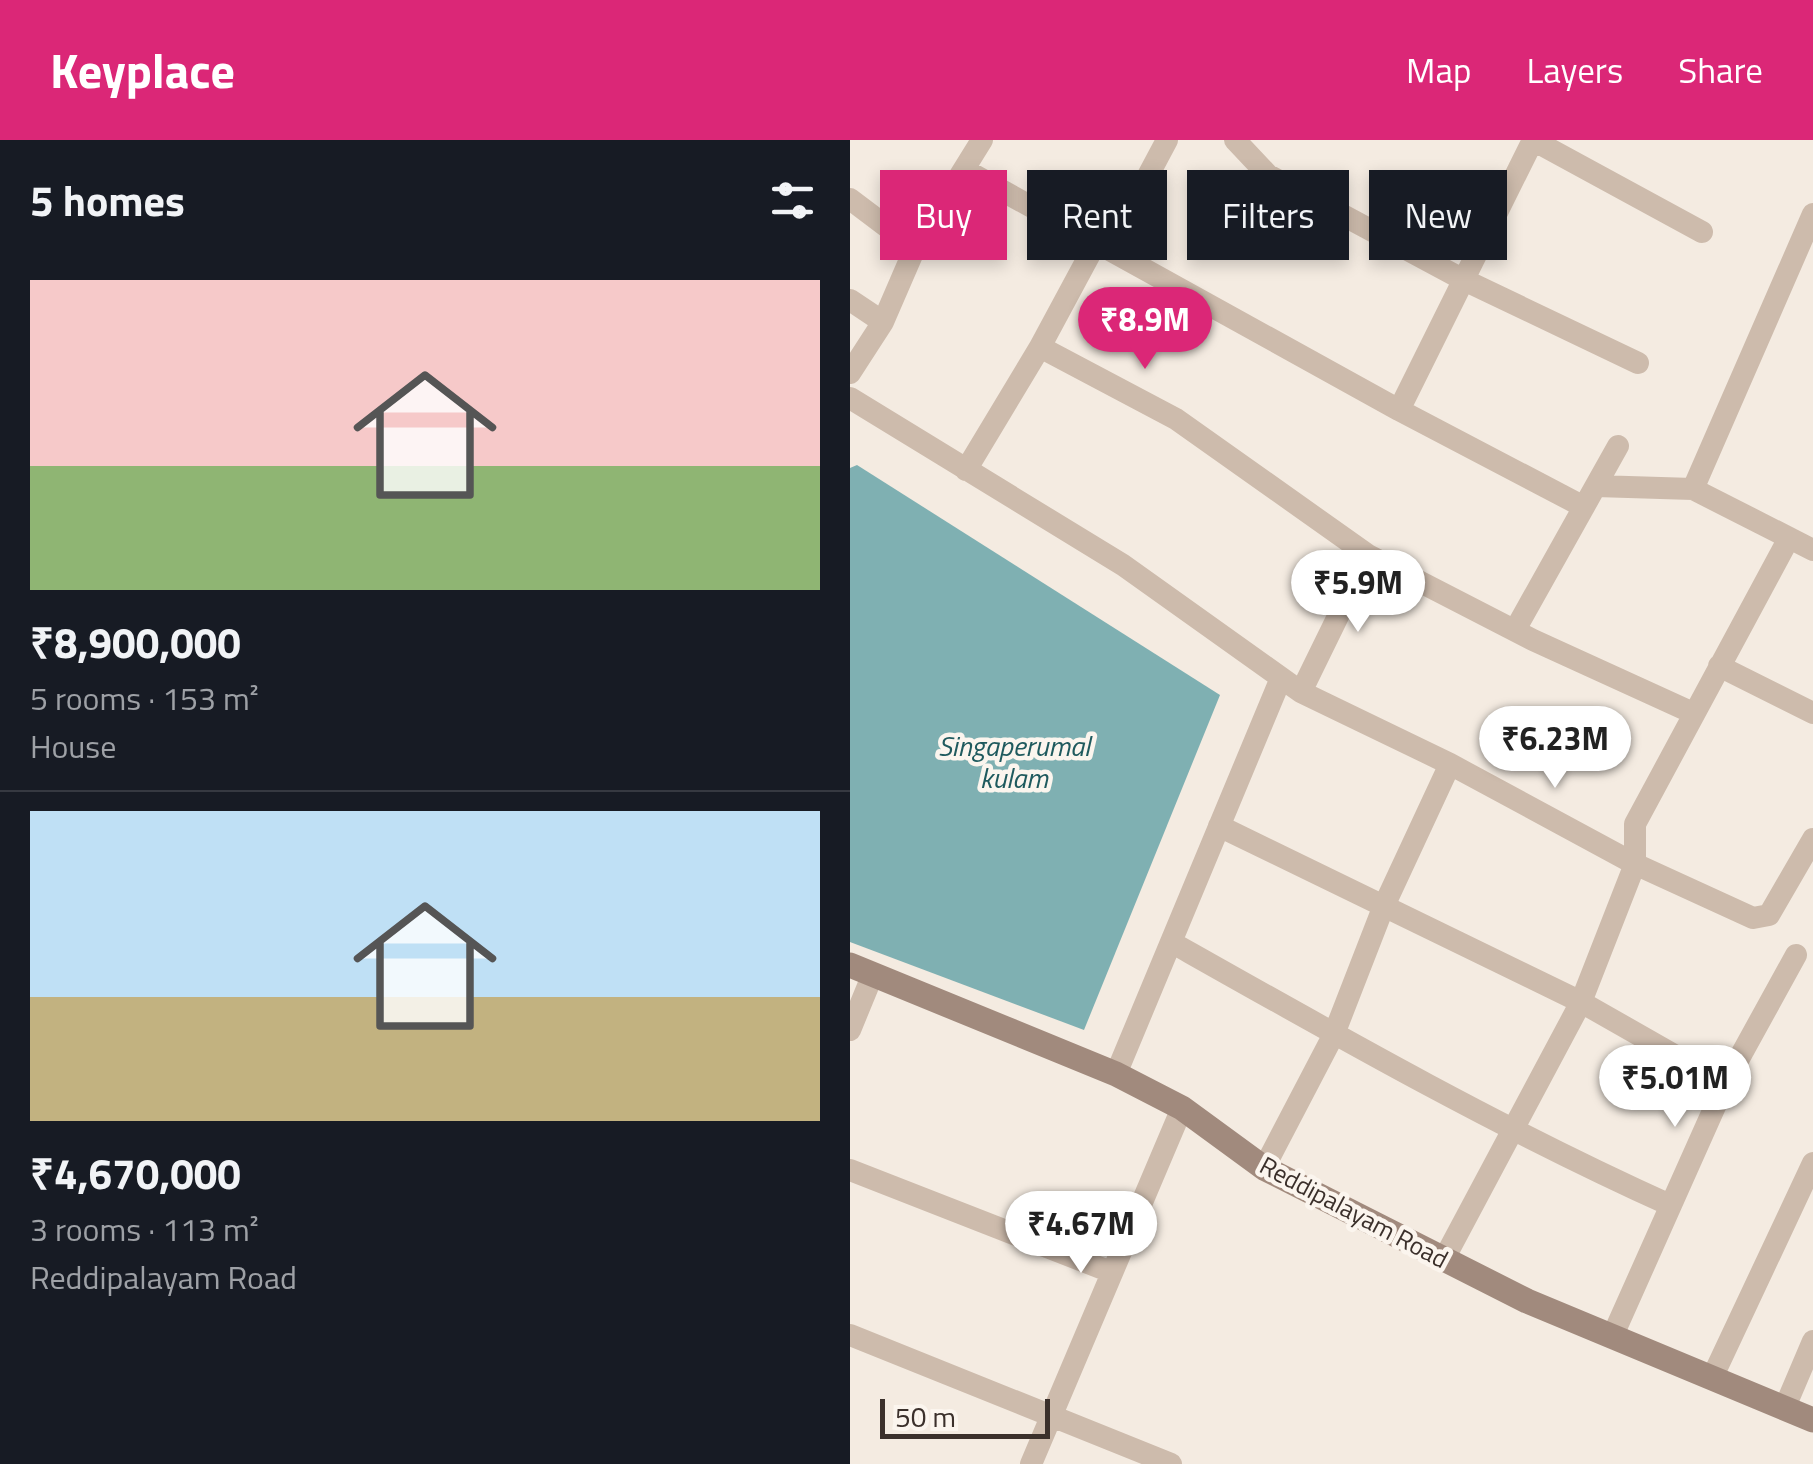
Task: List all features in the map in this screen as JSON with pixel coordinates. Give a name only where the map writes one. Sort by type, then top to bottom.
[{"type":"main road","name":"Reddipalayam Road","points":[[862,970],[1116,1074],[1182,1108],[1264,1168],[1444,1260],[1528,1301],[1813,1420]]},
{"type":"street","points":[[966,170],[982,140]]},
{"type":"street","points":[[1149,170],[1167,140]]},
{"type":"street","points":[[1234,140],[1268,175],[1462,279],[1638,364]]},
{"type":"street","points":[[1399,410],[1533,140],[1702,232]]},
{"type":"street","points":[[850,199],[880,222]]},
{"type":"street","points":[[1693,489],[1813,214]]},
{"type":"street","points":[[850,373],[883,322],[910,260]]},
{"type":"street","points":[[966,470],[1094,260]]},
{"type":"street","points":[[1130,260],[1399,410],[1584,507]]},
{"type":"street","points":[[850,300],[883,322]]},
{"type":"street","points":[[1040,347],[1176,418],[1368,555],[1515,630],[1693,713]]},
{"type":"street","points":[[850,398],[1124,566],[1302,692],[1450,764],[1635,864],[1744,915],[1769,915],[1813,839]]},
{"type":"street","points":[[1515,630],[1618,446]]},
{"type":"street","points":[[1596,486],[1693,489],[1813,550]]},
{"type":"street","points":[[1444,1260],[1582,1002],[1635,864],[1635,824],[1789,538]]},
{"type":"street","points":[[1302,692],[1368,555]]},
{"type":"street","points":[[1719,666],[1813,713]]},
{"type":"street","points":[[1116,1074],[1281,678]]},
{"type":"street","points":[[1264,1168],[1334,1034],[1383,908],[1450,764]]},
{"type":"street","points":[[1219,826],[1582,1002],[1725,1084]]},
{"type":"street","points":[[1170,942],[1514,1129],[1670,1205]]},
{"type":"street","points":[[1614,1335],[1725,1084],[1796,955]]},
{"type":"street","points":[[850,1030],[862,970]]},
{"type":"street","points":[[1031,1464],[1182,1108]]},
{"type":"street","points":[[1712,1378],[1813,1163]]},
{"type":"street","points":[[850,1170],[1111,1272]]},
{"type":"street","points":[[850,1335],[1171,1464]]},
{"type":"street","points":[[1785,1407],[1813,1341]]},
{"type":"water","name":"Singaperumal kulam","points":[[857,465],[1220,695],[1084,1030],[850,942],[850,468]]}]
